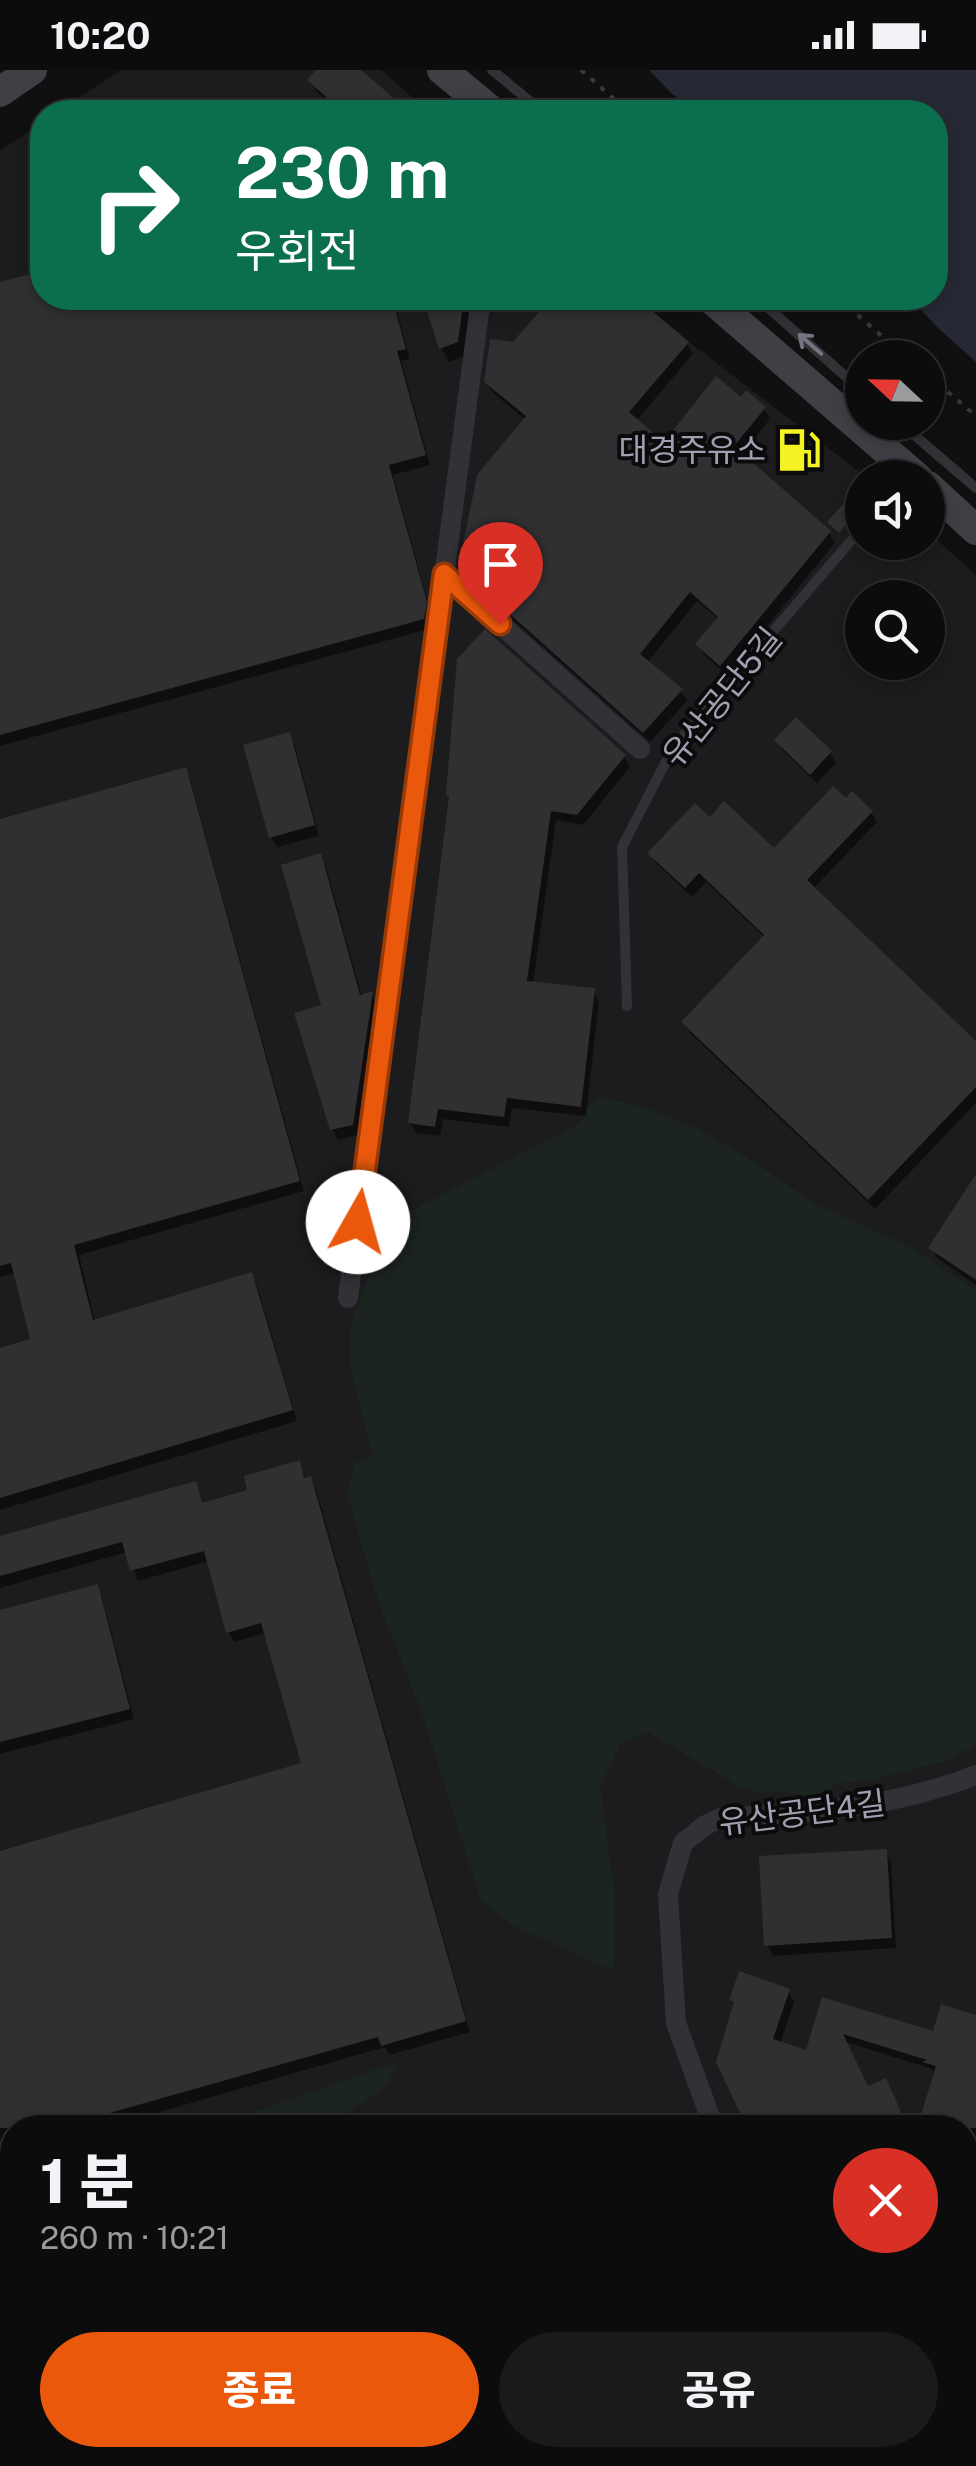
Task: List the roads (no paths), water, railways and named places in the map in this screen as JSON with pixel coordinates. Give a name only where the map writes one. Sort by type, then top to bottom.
[{"type":"main road","points":[[0,92],[32,70]]},
{"type":"main road","points":[[442,70],[478,100]]},
{"type":"main road","points":[[724,310],[895,460]]},
{"type":"main road","points":[[945,503],[976,530]]},
{"type":"street","points":[[348,1298],[478,310]]},
{"type":"street","points":[[444,574],[640,749]]},
{"type":"street","name":"유산공단4길","points":[[709,2115],[676,2024],[668,1894],[683,1843],[720,1818],[892,1802],[931,1793],[976,1775]]},
{"type":"lane","points":[[492,70],[528,100]]},
{"type":"lane","points":[[771,310],[845,376]]},
{"type":"lane","points":[[920,440],[976,488]]},
{"type":"lane","name":"유산공단5길","points":[[627,1006],[622,848],[674,748],[845,548]]},
{"type":"water","points":[[649,70],[976,70],[976,362],[921,310],[948,310],[948,100],[681,100]]},
{"type":"place","name":"대경주유소","points":[[799,450]]}]
